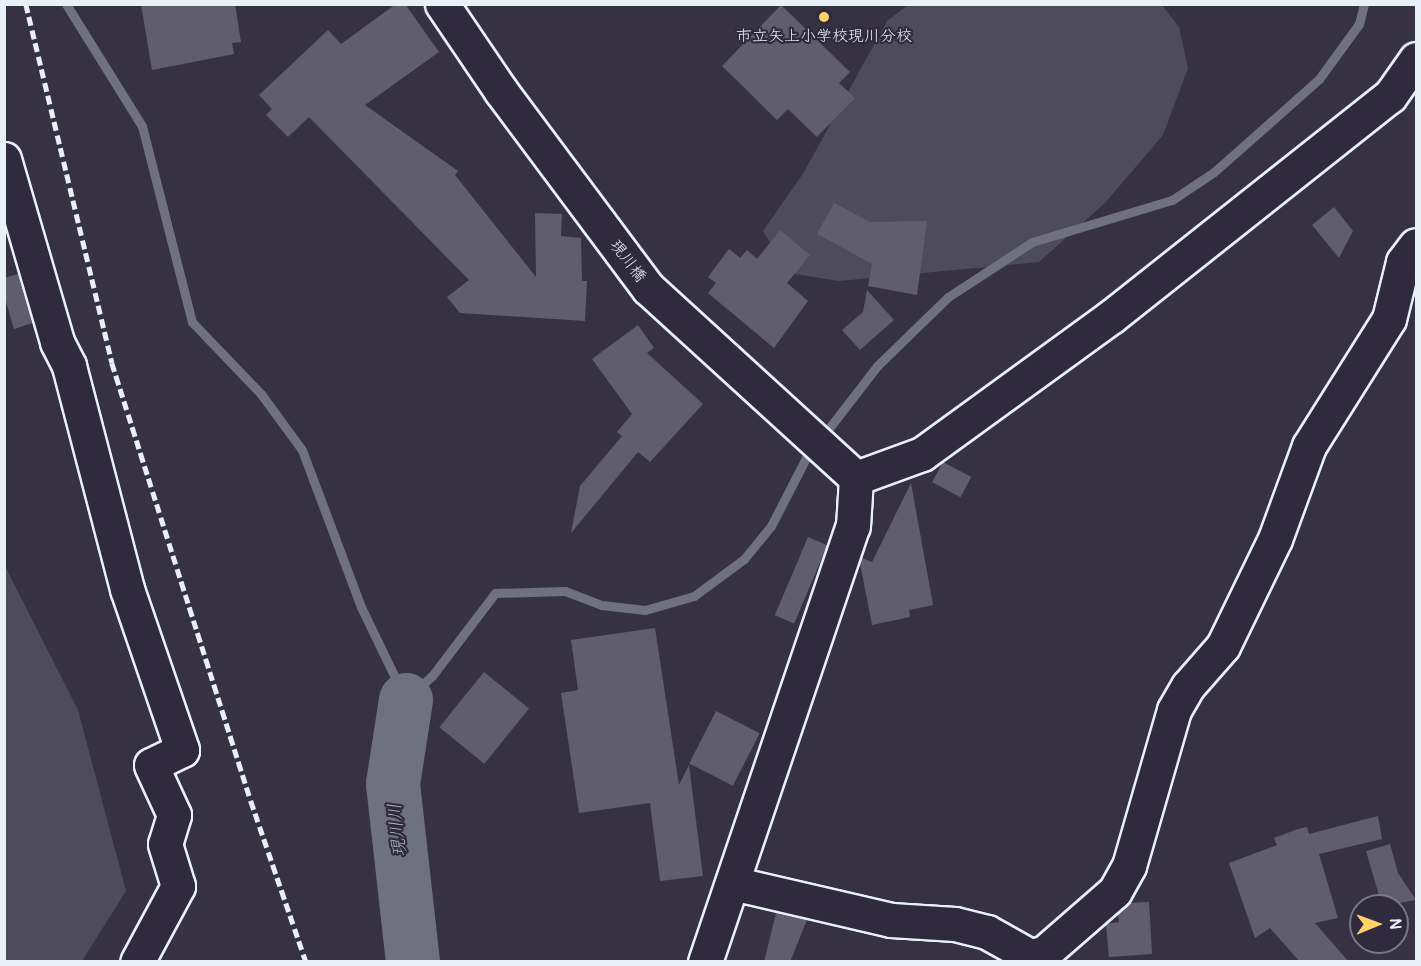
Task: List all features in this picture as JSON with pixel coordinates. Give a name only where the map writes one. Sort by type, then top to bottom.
[{"type":"street","name":"現川橋","points":[[442,4],[501,91],[648,288],[846,469]]},
{"type":"street","points":[[705,962],[853,526],[846,469],[922,454],[1112,316],[1259,204],[1390,96],[1416,59]]},
{"type":"street","points":[[4,159],[57,342],[69,366],[127,589],[182,750],[151,765],[174,815],[165,844],[178,886],[137,962]]},
{"type":"street","points":[[732,884],[891,920],[955,924],[987,932],[1030,959],[1044,953],[1115,891],[1130,866],[1174,710],[1188,686],[1223,646],[1275,539],[1309,446],[1389,319],[1403,262],[1416,245]]},
{"type":"shaded area","points":[[908,5],[1162,5],[1179,27],[1188,68],[1163,135],[1105,203],[1039,262],[839,281],[789,273],[763,231],[804,172],[887,21]]},
{"type":"shaded area","points":[[5,566],[78,710],[126,891],[82,961],[5,961]]},
{"type":"building","points":[[141,4],[235,4],[241,42],[232,43],[234,54],[152,70]]},
{"type":"building","points":[[396,4],[405,4],[439,52],[365,105],[458,171],[455,175],[536,277],[535,213],[562,214],[561,236],[581,238],[582,281],[587,281],[585,321],[460,313],[447,297],[469,280],[309,117],[288,137],[266,115],[272,109],[259,95],[328,30],[341,44]]},
{"type":"building","points":[[781,5],[850,72],[839,83],[855,98],[817,137],[788,109],[777,120],[722,66]]},
{"type":"building","points":[[834,203],[870,222],[927,221],[917,295],[868,286],[872,264],[817,234]]},
{"type":"building","points":[[1334,207],[1353,231],[1339,258],[1312,225]]},
{"type":"building","points":[[780,230],[810,255],[787,283],[808,301],[774,348],[708,293],[716,283],[708,277],[729,249],[740,258],[747,250],[757,259]]},
{"type":"building","points":[[18,274],[32,323],[14,329],[4,295],[4,278]]},
{"type":"building","points":[[867,290],[894,320],[860,350],[842,330],[863,312]]},
{"type":"building","points":[[638,325],[654,348],[647,353],[703,404],[650,462],[638,452],[571,533],[580,486],[622,436],[617,432],[632,414],[592,359]]},
{"type":"building","points":[[943,462],[971,477],[960,497],[932,482]]},
{"type":"building","points":[[911,483],[933,605],[909,610],[910,617],[872,625],[860,563],[862,558],[872,562]]},
{"type":"building","points":[[808,537],[827,545],[794,623],[775,615]]},
{"type":"building","points":[[655,628],[679,785],[689,765],[703,876],[660,881],[650,803],[579,813],[561,693],[578,690],[571,640]]},
{"type":"building","points":[[484,672],[529,709],[484,764],[439,727]]},
{"type":"building","points":[[716,711],[760,733],[733,786],[689,764]]},
{"type":"building","points":[[1378,816],[1382,839],[1319,854],[1338,918],[1315,923],[1349,962],[1300,962],[1270,928],[1255,938],[1229,863],[1277,845],[1274,838],[1298,829],[1307,827],[1309,834]]},
{"type":"building","points":[[1390,844],[1398,873],[1416,900],[1409,901],[1409,894],[1379,894],[1366,851]]},
{"type":"building","points":[[1149,902],[1152,954],[1109,957],[1106,924],[1119,922],[1118,913],[1129,903]]},
{"type":"building","points":[[776,913],[807,920],[790,962],[764,962]]},
{"type":"waterway","points":[[66,4],[142,126],[192,322],[261,394],[302,450],[361,607],[406,700],[432,676],[495,593],[565,591],[602,605],[645,610],[694,596],[744,559],[771,526],[806,458],[877,366],[948,297],[1032,242],[1172,200],[1214,172],[1319,79],[1359,24],[1364,4]]},
{"type":"waterway","name":"現川川","points":[[406,700],[393,784],[413,962]]},
{"type":"railway","points":[[26,4],[112,363],[251,801],[306,962]]},
{"type":"place","name":"市立矢上小学校現川分校","points":[[824,17]]}]
